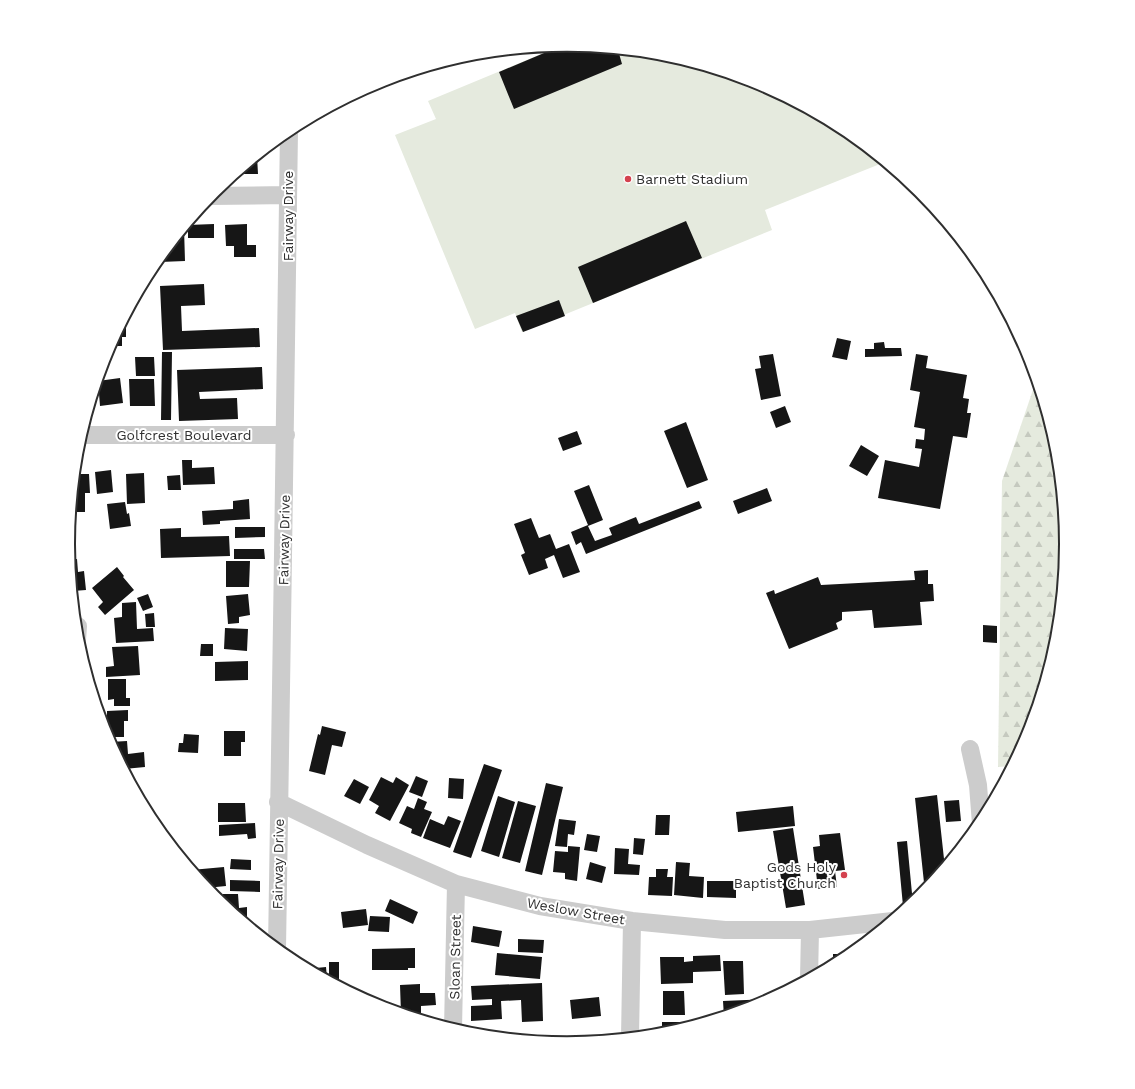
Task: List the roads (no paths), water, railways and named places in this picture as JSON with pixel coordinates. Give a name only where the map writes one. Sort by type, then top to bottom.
[{"type":"street","name":"Fairway Drive","points":[[277,942],[278,802],[286,436],[289,139]]},
{"type":"street","points":[[219,196],[288,195]]},
{"type":"street","name":"Golfcrest Boulevard","points":[[87,435],[286,436]]},
{"type":"street","points":[[970,749],[978,785],[980,813]]},
{"type":"street","name":"Weslow Street","points":[[278,802],[367,845],[456,884],[540,906],[632,921],[725,930],[810,930],[883,922]]},
{"type":"street","name":"Sloan Street","points":[[453,1023],[456,884]]},
{"type":"street","points":[[630,1033],[632,921]]},
{"type":"street","points":[[809,974],[810,930]]},
{"type":"place","name":"Barnett Stadium","points":[[628,179]]},
{"type":"place","name":"Gods Holy Baptist Church","points":[[844,875]]}]
